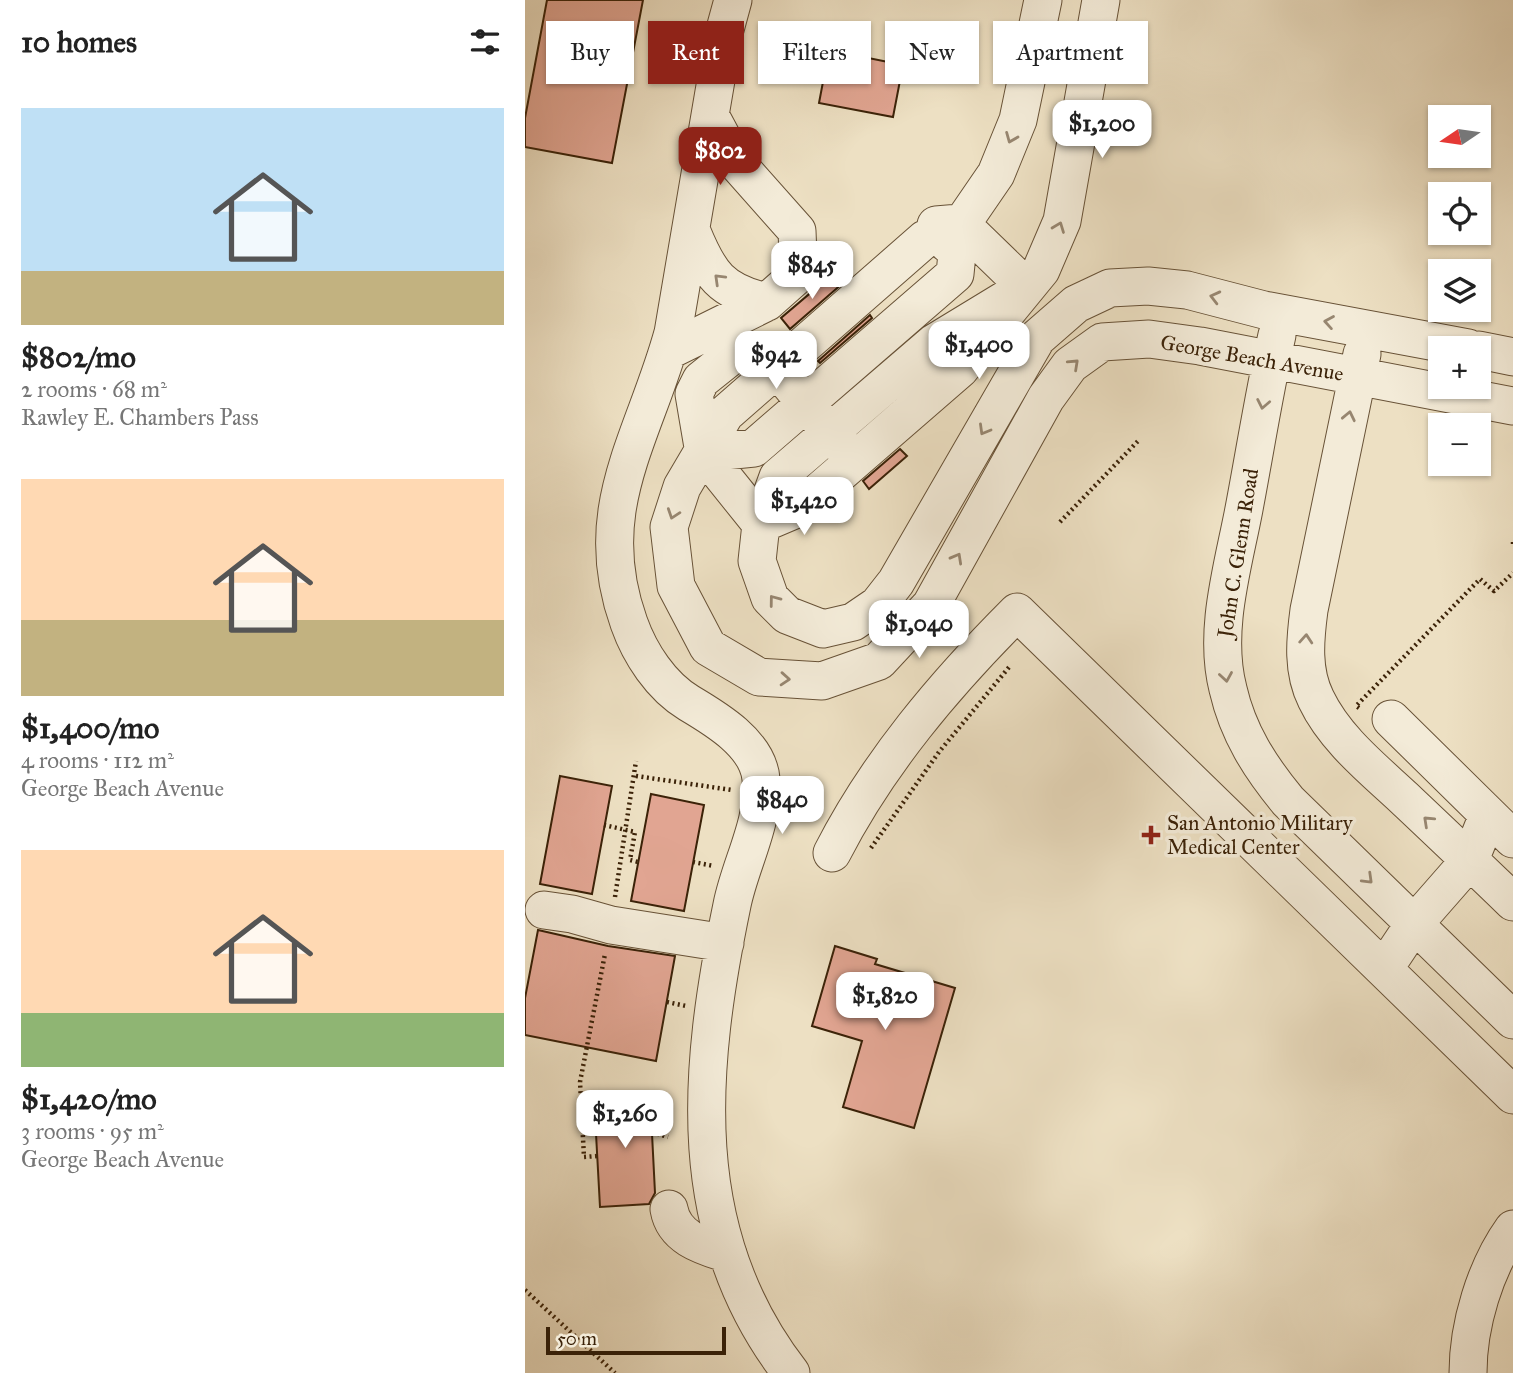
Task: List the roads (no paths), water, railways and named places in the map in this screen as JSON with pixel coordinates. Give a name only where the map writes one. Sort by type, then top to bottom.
[{"type":"street","points":[[733,0],[724,33],[692,232],[668,351],[623,475],[615,512],[614,559],[621,602],[635,642],[658,676],[685,701],[723,723],[738,737],[745,744],[762,777],[749,856],[732,902],[710,1027],[705,1107],[711,1195],[728,1254],[743,1297],[791,1373]]},
{"type":"street","points":[[1026,287],[960,223],[996,174],[1018,120],[1043,0]]},
{"type":"street","points":[[761,524],[800,507],[825,486],[842,446],[907,413],[960,369],[1041,270],[1062,221],[1101,0]]},
{"type":"street","points":[[668,351],[767,302],[794,278],[798,256],[797,230],[734,160],[711,117]]},
{"type":"street","name":"George Beach Avenue","points":[[960,223],[925,239],[784,378],[725,414],[683,488],[669,527],[676,586],[708,647],[758,677],[822,681],[879,661],[931,605],[1047,398],[1070,365],[1102,342],[1149,339],[1272,359],[1513,406]]},
{"type":"street","points":[[692,232],[715,278],[742,296],[767,302]]},
{"type":"street","points":[[1026,287],[842,446],[761,524],[757,561],[770,598],[787,615],[823,629],[853,622],[877,605],[896,582],[1037,338],[1076,304],[1110,288],[1148,286],[1187,290],[1281,313],[1428,340]]},
{"type":"street","name":"John C. Glenn Road","points":[[1281,313],[1226,607],[1223,639],[1228,689],[1245,739],[1263,770],[1288,801],[1513,1020]]},
{"type":"street","points":[[1367,329],[1309,610],[1304,646],[1308,674],[1321,707],[1355,753],[1513,902]]},
{"type":"street","points":[[1491,352],[1513,357]]},
{"type":"street","points":[[784,378],[842,446]]},
{"type":"street","points":[[825,486],[855,481],[902,441],[907,413]]},
{"type":"street","points":[[703,453],[761,524]]},
{"type":"street","points":[[832,853],[853,811],[891,757],[936,699],[1017,612],[1384,969],[1507,1077]]},
{"type":"street","points":[[1379,717],[1500,827],[1415,924],[1384,969]]},
{"type":"street","points":[[544,910],[572,914],[611,925],[725,943]]},
{"type":"street","points":[[669,1209],[670,1218],[680,1232],[699,1245],[728,1254]]},
{"type":"street","points":[[1468,1373],[1474,1321],[1490,1274],[1513,1229]]},
{"type":"place","name":"San Antonio Military Medical Center","points":[[1151,835]]}]
